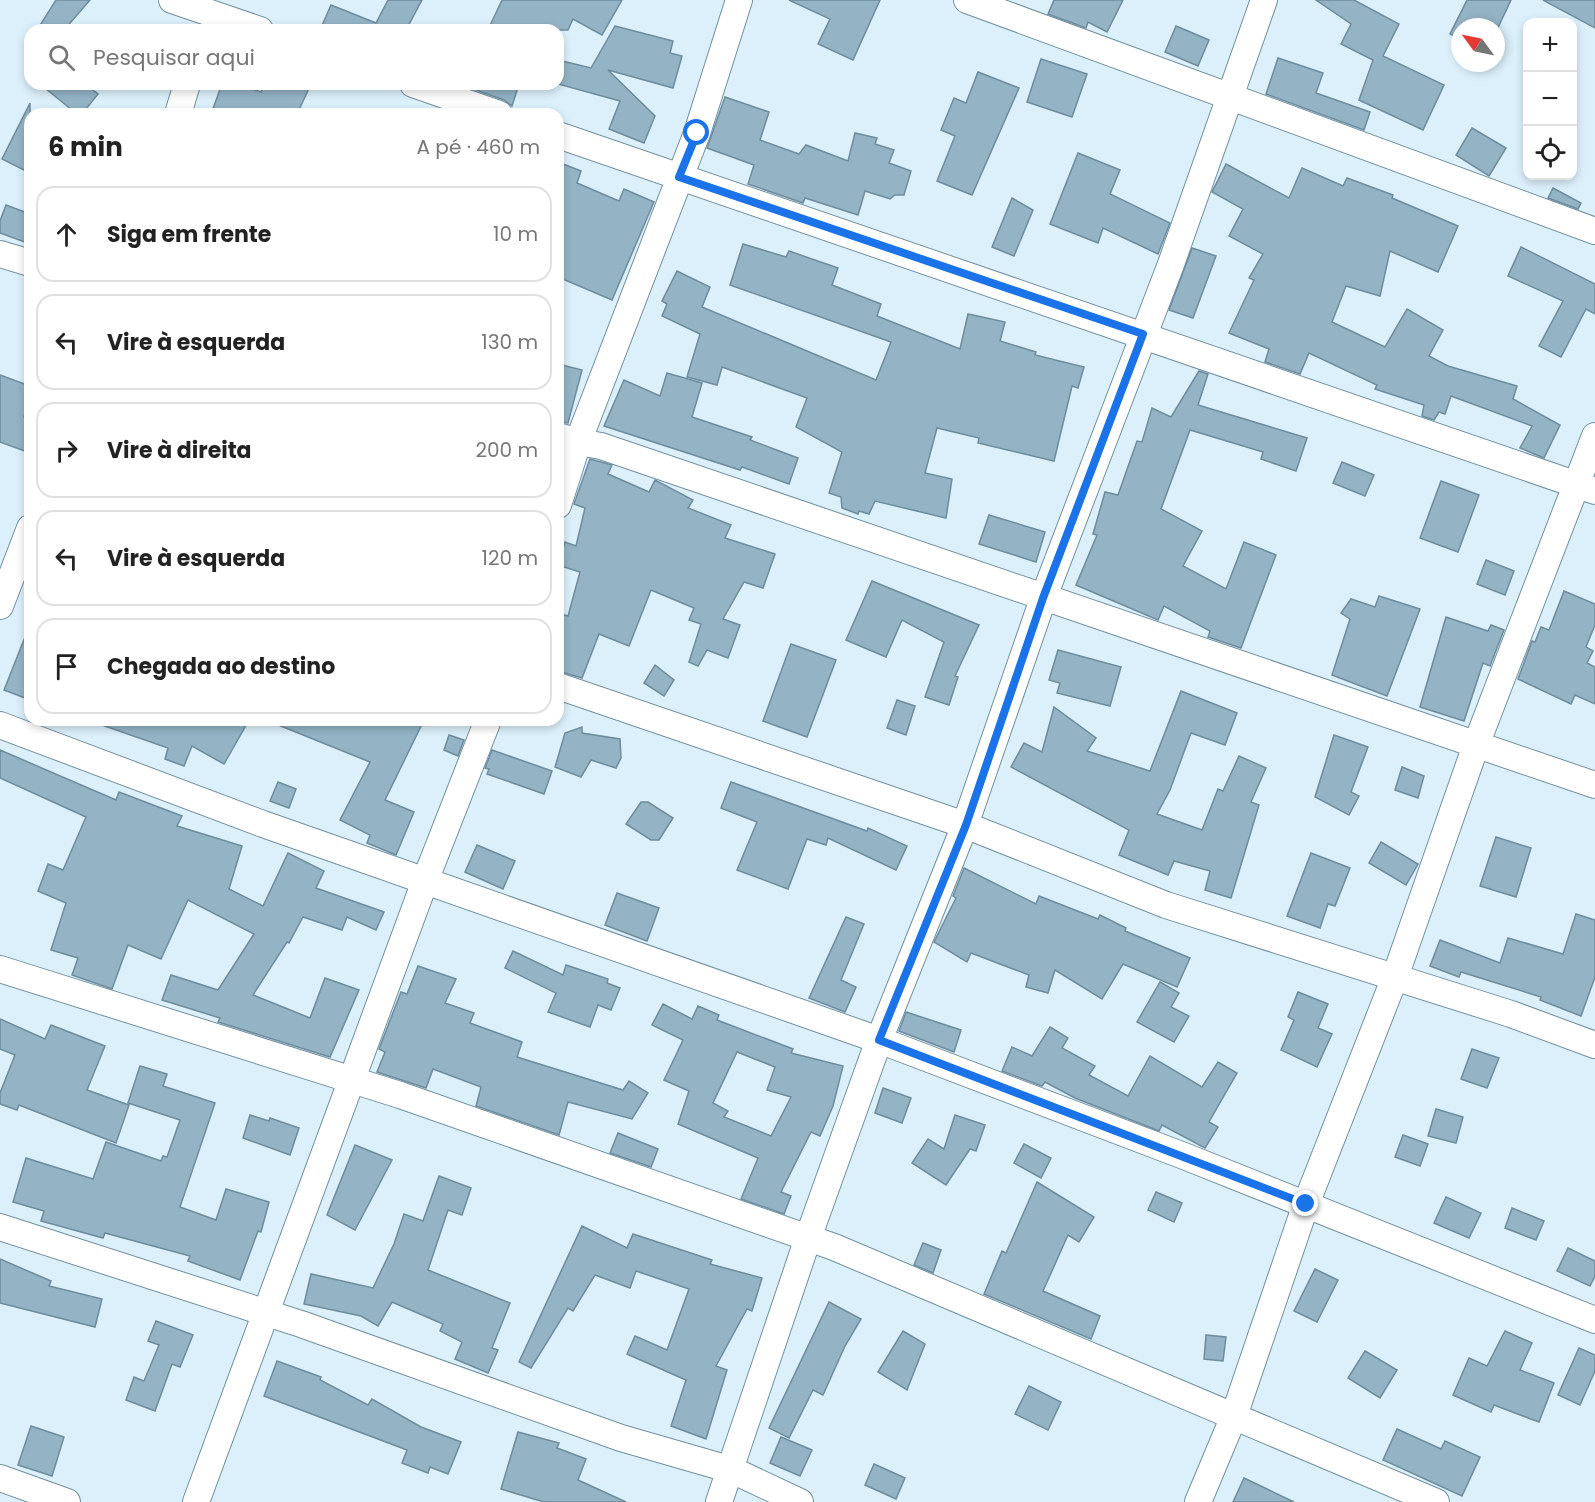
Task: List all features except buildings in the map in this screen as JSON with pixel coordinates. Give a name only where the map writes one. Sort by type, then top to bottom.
[{"type":"street","points":[[172,0],[241,24]]},
{"type":"street","points":[[564,465],[568,439],[697,133],[739,0]]},
{"type":"street","points":[[967,0],[1595,231]]},
{"type":"street","points":[[719,1502],[732,1470],[808,1238],[879,1040],[966,825],[1043,598],[1143,334],[1264,0]]},
{"type":"street","points":[[180,108],[186,90]]},
{"type":"street","points":[[430,90],[482,108]]},
{"type":"street","points":[[564,137],[1586,488]]},
{"type":"street","points":[[0,254],[24,261]]},
{"type":"street","points":[[1198,1502],[1234,1416],[1306,1204],[1395,978],[1476,745],[1586,488],[1595,436]]},
{"type":"street","points":[[568,439],[601,446],[1595,785]]},
{"type":"street","points":[[0,606],[24,544]]},
{"type":"street","points":[[564,688],[966,825],[1166,905],[1595,1045]]},
{"type":"street","points":[[0,725],[425,881],[879,1040],[1306,1204],[1595,1320]]},
{"type":"street","points":[[196,1502],[268,1313],[425,881],[486,726]]},
{"type":"street","points":[[0,969],[353,1081],[808,1238],[1436,1502]]},
{"type":"street","points":[[0,1227],[268,1313],[621,1438],[732,1470],[800,1502]]},
{"type":"street","points":[[0,1478],[67,1502]]},
{"type":"route","points":[[697,133],[679,177],[874,241],[1143,334],[1043,598],[966,825],[879,1040],[1306,1204]]}]
